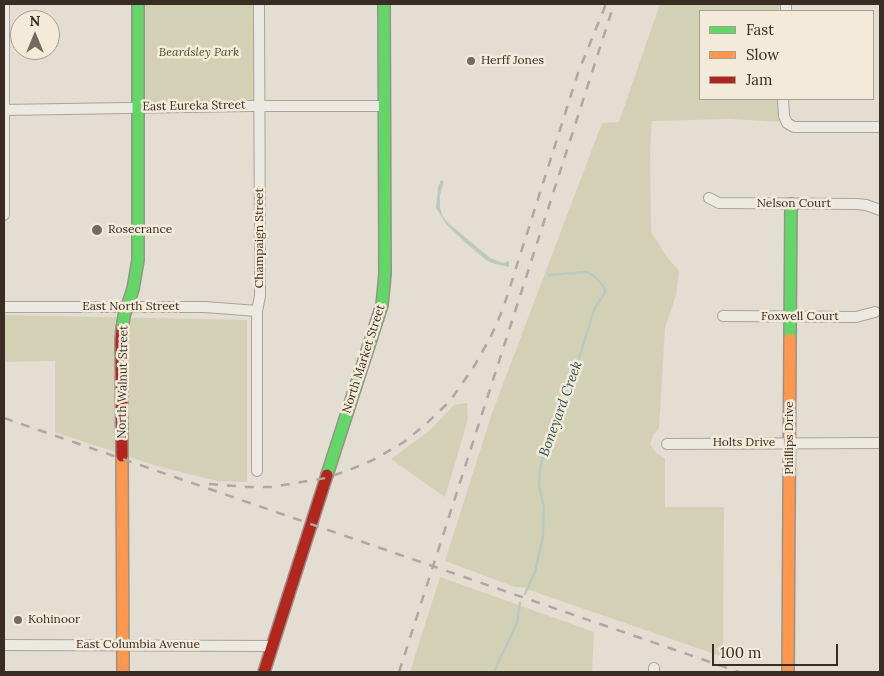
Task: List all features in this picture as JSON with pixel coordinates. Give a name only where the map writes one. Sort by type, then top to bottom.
[{"type":"street","points":[[4,4],[4,215]]},
{"type":"street","name":"North Walnut Street","points":[[124,672],[121,340],[127,307],[134,289],[138,260],[138,4]]},
{"type":"street","name":"Champaign Street","points":[[257,471],[257,311],[260,296],[259,4]]},
{"type":"street","name":"North Market Street","points":[[264,672],[382,305],[385,274],[384,4]]},
{"type":"street","points":[[784,100],[786,123],[794,127],[880,127]]},
{"type":"street","name":"East Eureka Street","points":[[4,110],[138,107],[384,106]]},
{"type":"street","name":"Nelson Court","points":[[708,198],[719,203],[857,204],[880,210]]},
{"type":"street","name":"Phillips Drive","points":[[788,672],[791,204]]},
{"type":"street","name":"East North Street","points":[[4,307],[205,307],[257,311]]},
{"type":"street","name":"Foxwell Court","points":[[723,316],[856,318],[875,312]]},
{"type":"street","name":"Holts Drive","points":[[667,444],[880,442]]},
{"type":"street","name":"East Columbia Avenue","points":[[4,644],[272,646]]},
{"type":"green space","name":"Beardsley Park","points":[[140,4],[258,4],[258,103],[140,105]]},
{"type":"green space","points":[[660,4],[786,4],[785,10],[699,10],[699,100],[783,100],[783,122],[730,119],[652,121],[650,151],[651,232],[667,257],[679,271],[676,295],[665,328],[659,428],[653,435],[650,444],[656,453],[665,458],[665,507],[724,507],[723,657],[521,587],[515,587],[445,561],[492,413],[602,123],[619,122]]},
{"type":"green space","points":[[4,315],[247,320],[247,482],[217,481],[157,466],[55,432],[55,361],[4,362]]},
{"type":"green space","points":[[467,403],[468,419],[445,497],[391,459],[429,431],[454,405]]},
{"type":"green space","points":[[440,577],[594,632],[592,672],[410,672]]},
{"type":"shaded area","points":[[441,180],[444,182],[440,195],[440,207],[442,215],[448,223],[490,258],[503,263],[509,261],[509,267],[486,260],[447,225],[436,208],[438,188]]},
{"type":"waterway","name":"Boneyard Creek","points":[[525,594],[535,572],[543,536],[544,506],[539,487],[540,468],[550,430],[565,404],[594,310],[605,292],[604,287],[594,276],[587,272],[549,275]]},
{"type":"waterway","name":"Boneyard Creek","points":[[494,672],[517,623],[520,603]]},
{"type":"railway","points":[[209,484],[272,487],[326,478],[373,460],[404,442],[450,401],[475,365],[503,309],[578,73],[606,4]]},
{"type":"railway","points":[[399,672],[614,4]]},
{"type":"railway","points":[[4,418],[739,672]]},
{"type":"traffic: fast","points":[[122,329],[124,316],[133,289],[138,260],[138,4]]},
{"type":"traffic: fast","points":[[327,475],[382,305],[385,274],[384,4]]},
{"type":"traffic: fast","points":[[790,339],[791,204]]},
{"type":"traffic: slow","points":[[788,672],[790,339]]},
{"type":"traffic: slow","points":[[122,456],[123,672]]},
{"type":"traffic: jam","points":[[122,329],[122,456]]},
{"type":"traffic: jam","points":[[264,672],[327,475]]},
{"type":"place","name":"Herff Jones","points":[[471,61]]},
{"type":"place","name":"Rosecrance","points":[[97,230]]},
{"type":"place","name":"Kohinoor","points":[[18,620]]}]
